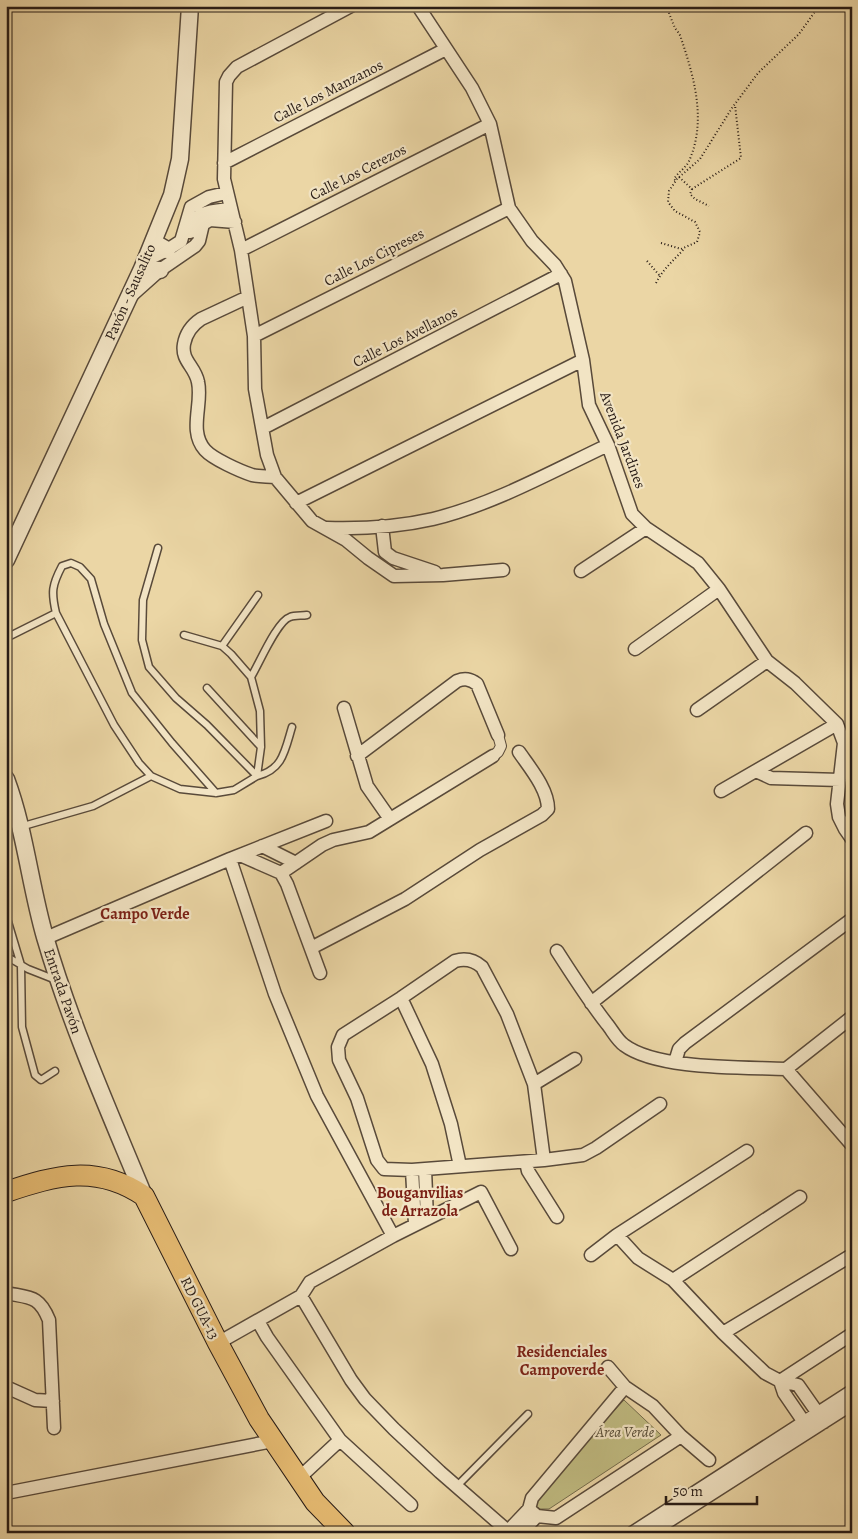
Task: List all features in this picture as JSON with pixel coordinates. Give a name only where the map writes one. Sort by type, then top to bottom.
[{"type":"main road","points":[[6,1192],[42,1180],[85,1176],[111,1180],[144,1196]]},
{"type":"main road","name":"RD GUA-13","points":[[144,1196],[218,1343],[273,1441],[315,1502],[345,1533]]},
{"type":"street","name":"Pavón - Sausalito","points":[[6,560],[144,264],[172,196],[178,176],[190,6]]},
{"type":"street","points":[[351,6],[237,67],[229,76],[226,88],[224,179],[226,194],[241,250],[254,336],[255,389],[267,455],[275,477],[312,520],[346,540],[374,563],[394,576],[444,575],[503,570]]},
{"type":"street","name":"Avenida Jardines","points":[[418,6],[472,88],[490,124],[509,208],[532,241],[562,274],[565,281],[583,360],[590,405],[608,446],[632,514],[646,528],[698,563],[767,660],[795,683],[837,724],[843,737],[844,750],[840,780]]},
{"type":"street","name":"Calle Los Manzanos","points":[[224,163],[446,49]]},
{"type":"street","name":"Calle Los Cerezos","points":[[241,250],[490,124]]},
{"type":"street","points":[[144,264],[181,242],[191,207],[209,197],[226,194]]},
{"type":"street","name":"Calle Los Cipreses","points":[[254,336],[509,208]]},
{"type":"street","points":[[184,253],[194,220],[199,215],[231,209]]},
{"type":"street","points":[[128,299],[160,270],[190,250],[199,240],[203,224],[210,220],[235,222]]},
{"type":"street","points":[[153,242],[167,250]]},
{"type":"street","points":[[144,264],[160,270]]},
{"type":"street","name":"Calle Los Avellanos","points":[[263,428],[562,274]]},
{"type":"street","points":[[248,297],[195,323],[186,336],[183,351],[184,358],[196,373],[198,382],[197,433],[198,439],[205,450],[216,458],[253,475],[275,477]]},
{"type":"street","points":[[296,503],[583,360]]},
{"type":"street","points":[[326,528],[359,528],[431,519],[492,500],[608,446]]},
{"type":"street","points":[[382,526],[385,552],[393,558],[444,575]]},
{"type":"street","points":[[581,571],[646,528]]},
{"type":"street","points":[[635,648],[719,590]]},
{"type":"street","points":[[696,710],[767,660]]},
{"type":"street","points":[[281,873],[322,845],[333,840],[369,832],[493,756],[501,746],[477,684],[468,679],[460,679],[357,756]]},
{"type":"street","points":[[344,708],[367,786],[390,819]]},
{"type":"street","points":[[721,791],[837,724]]},
{"type":"street","points":[[311,948],[405,899],[480,850],[542,816],[548,809],[548,801],[544,791],[519,752]]},
{"type":"street","points":[[756,771],[771,778],[840,780],[837,804],[839,817],[852,838]]},
{"type":"street","name":"Entrada Pavón","points":[[6,779],[20,827],[46,938],[60,981],[86,1056],[144,1196]]},
{"type":"street","points":[[46,938],[235,857],[326,821]]},
{"type":"street","points":[[591,1003],[806,833]]},
{"type":"street","points":[[262,846],[296,863]]},
{"type":"street","points":[[235,857],[281,873],[287,884],[320,973]]},
{"type":"street","points":[[235,857],[275,994],[317,1096],[393,1236]]},
{"type":"street","points":[[675,1062],[680,1049],[685,1043],[852,919]]},
{"type":"street","points":[[557,951],[591,1003],[623,1044],[639,1054],[656,1060],[698,1065],[786,1069],[852,1017]]},
{"type":"street","points":[[544,1160],[534,1084],[507,1014],[482,967],[478,964],[464,959],[455,961],[343,1035],[338,1047],[339,1060],[357,1098],[377,1160],[384,1168],[418,1169],[526,1162],[544,1160],[583,1155],[660,1104]]},
{"type":"street","points":[[401,998],[432,1064],[451,1124],[460,1166]]},
{"type":"street","points":[[534,1084],[575,1059]]},
{"type":"street","points":[[786,1069],[847,1131],[852,1146]]},
{"type":"street","points":[[591,1255],[617,1235],[747,1151]]},
{"type":"street","points":[[526,1162],[528,1171],[557,1217]]},
{"type":"street","points":[[415,1224],[418,1169]]},
{"type":"street","points":[[418,1169],[427,1218]]},
{"type":"street","points":[[218,1343],[301,1296],[310,1282],[415,1224],[481,1192],[511,1249]]},
{"type":"street","points":[[673,1280],[800,1197]]},
{"type":"street","points":[[617,1235],[638,1258],[673,1280],[723,1333],[765,1372],[780,1381],[798,1385],[821,1417]]},
{"type":"street","points":[[723,1333],[852,1255]]},
{"type":"street","points":[[6,1293],[35,1300],[44,1306],[50,1320],[54,1428]]},
{"type":"street","points":[[301,1296],[351,1380],[365,1399],[394,1429],[509,1532],[533,1513]]},
{"type":"street","points":[[258,1321],[267,1337],[340,1440],[410,1505]]},
{"type":"street","points":[[780,1381],[852,1334]]},
{"type":"street","points":[[608,1368],[625,1387],[652,1406],[680,1436],[709,1460]]},
{"type":"street","points":[[780,1381],[784,1393],[807,1426]]},
{"type":"street","points":[[6,1387],[35,1400],[52,1401]]},
{"type":"street","points":[[521,1533],[533,1513],[532,1498],[625,1387]]},
{"type":"street","points":[[632,1533],[821,1417],[852,1391]]},
{"type":"street","points":[[821,1417],[852,1404]]},
{"type":"street","points":[[650,1533],[807,1426]]},
{"type":"street","points":[[533,1513],[556,1518],[680,1436]]},
{"type":"street","points":[[298,1479],[340,1440]]},
{"type":"street","points":[[6,1493],[273,1441]]},
{"type":"lane","points":[[158,548],[143,600],[142,640],[149,667],[176,698],[208,725],[257,776]]},
{"type":"lane","points":[[216,792],[172,743],[132,693],[104,624],[91,579],[80,567],[71,563],[62,566],[56,577],[52,595],[56,612],[114,725],[139,763],[151,776],[180,789],[216,792],[234,790],[257,776],[274,769],[281,761],[292,728]]},
{"type":"lane","points":[[222,646],[258,594]]},
{"type":"lane","points":[[6,638],[56,612]]},
{"type":"lane","points":[[251,677],[272,637],[284,621],[290,617],[306,615]]},
{"type":"lane","points":[[184,635],[222,646],[251,677],[260,711],[261,747],[257,776]]},
{"type":"lane","points":[[207,688],[261,747]]},
{"type":"lane","points":[[20,827],[93,806],[151,776]]},
{"type":"lane","points":[[6,914],[21,965],[22,1027],[35,1075],[41,1080],[55,1071]]},
{"type":"lane","points":[[6,956],[21,965],[60,981]]},
{"type":"lane","points":[[456,1486],[528,1414]]},
{"type":"path","points":[[667,6],[676,30],[681,35],[697,100],[698,130],[689,162],[677,173],[674,179],[676,181]]},
{"type":"path","points":[[661,243],[681,249],[697,242],[700,232],[696,222],[675,211],[668,202],[669,191],[679,177],[700,159],[758,73],[799,34],[819,6]]},
{"type":"path","points":[[709,206],[695,199],[690,194],[692,189],[741,158],[735,105]]},
{"type":"path","points":[[679,177],[692,189]]},
{"type":"path","points":[[656,283],[663,270],[686,247]]},
{"type":"path","points":[[647,261],[660,276]]},
{"type":"green space","name":"Área Verde","points":[[624,1400],[661,1435],[549,1509],[539,1509],[535,1504],[536,1494]]},
{"type":"district","name":"Campo Verde","points":[[145,913]]},
{"type":"district","name":"Bouganvilias de Arrazola","points":[[420,1201]]},
{"type":"district","name":"Residenciales Campoverde","points":[[562,1360]]}]
